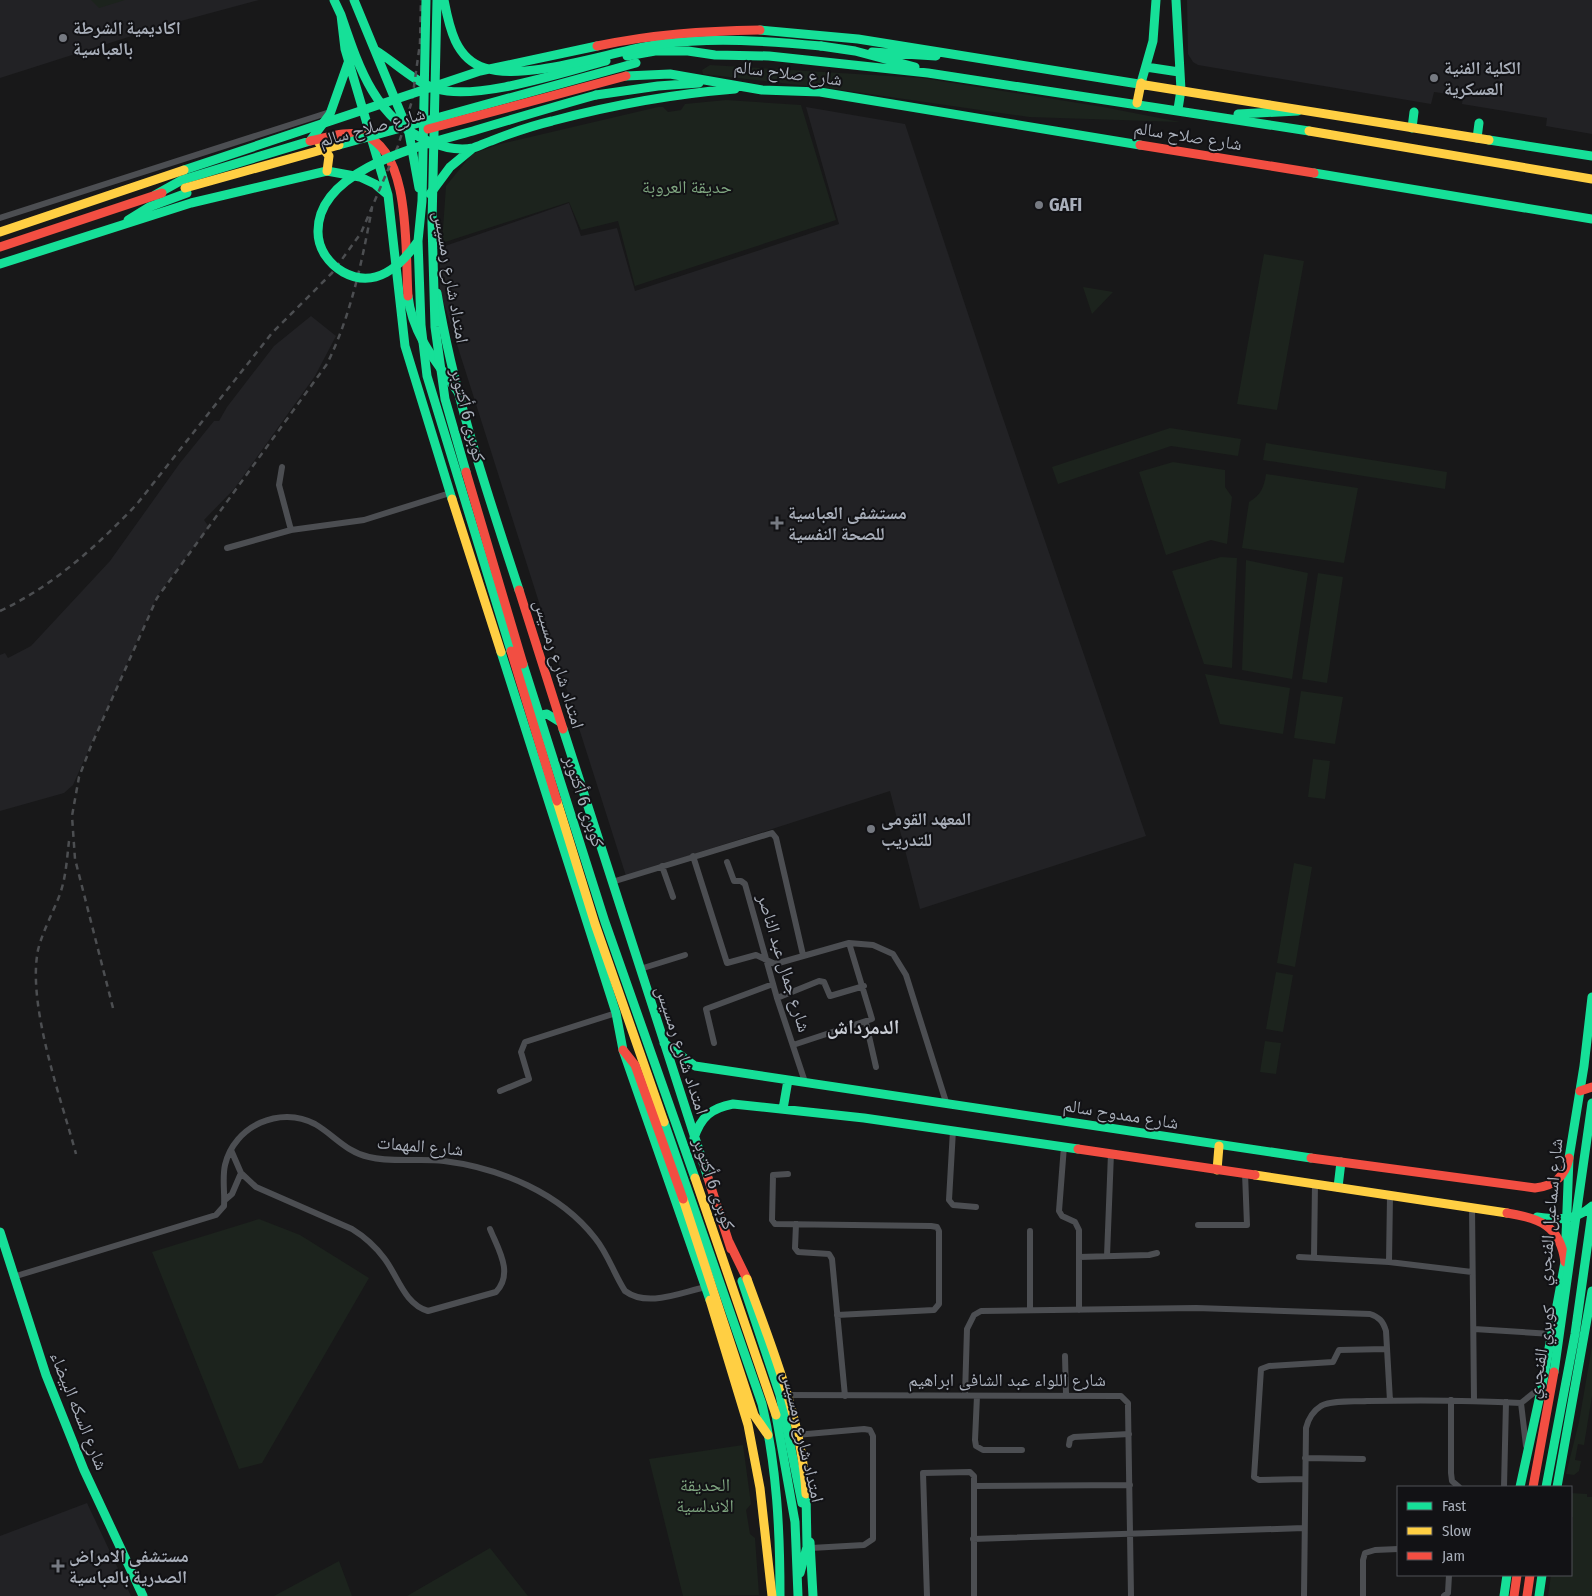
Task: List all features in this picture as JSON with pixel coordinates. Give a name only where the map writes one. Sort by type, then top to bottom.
[{"type":"main road","points":[[334,0],[358,63],[375,97],[387,114],[409,133],[422,140],[447,147],[473,148]]},
{"type":"main road","name":"امتداد شارع رمسيس","points":[[354,0],[409,133],[432,252],[442,331],[458,392],[661,1039],[780,1395],[790,1436],[811,1548],[813,1596]]},
{"type":"main road","name":"كوبرى 6 أكتوبر","points":[[426,0],[422,201],[418,241],[420,325],[427,376],[433,403],[595,924],[747,1356],[770,1436],[780,1547],[780,1596]]},
{"type":"main road","name":"كوبرى 6 أكتوبر","points":[[437,0],[431,203],[434,326],[444,399],[504,603],[605,922],[764,1374],[778,1424],[788,1473],[795,1523],[798,1596]]},
{"type":"main road","points":[[444,0],[449,31],[461,52],[479,66],[501,72],[524,71],[634,48],[674,43],[754,41],[821,46],[855,51],[936,56],[956,54]]},
{"type":"main road","points":[[1137,103],[1154,32],[1156,0]]},
{"type":"main road","points":[[1176,0],[1181,90],[1178,109]]},
{"type":"main road","points":[[341,15],[348,63],[388,195],[396,286],[405,346],[616,1013],[623,1050],[653,1141],[706,1287],[742,1401],[754,1451],[772,1596]]},
{"type":"main road","points":[[0,232],[480,71],[644,36],[701,30],[760,30],[842,36],[1181,90],[1298,111],[1592,156]]},
{"type":"main road","points":[[375,50],[416,78],[436,89],[453,92],[479,90],[637,54],[664,51],[700,52]]},
{"type":"main road","points":[[855,51],[904,63],[928,73]]},
{"type":"main road","name":"شارع صلاح سالم","points":[[0,264],[123,224],[149,207],[186,191],[642,62],[681,57],[700,52],[715,55],[769,56],[928,73],[1178,109],[1592,179]]},
{"type":"main road","points":[[310,141],[320,132],[334,111],[348,63]]},
{"type":"main road","points":[[1146,67],[1179,72]]},
{"type":"main road","name":"شارع صلاح سالم","points":[[0,247],[156,195],[186,191],[626,76],[665,73],[722,82],[745,88],[820,92],[1592,218]]},
{"type":"main road","points":[[418,241],[397,268],[380,277],[361,278],[346,273],[328,260],[319,243],[319,224],[323,208],[333,194],[378,163],[457,135],[596,95],[658,86],[722,82]]},
{"type":"main road","points":[[422,206],[450,167],[473,148],[486,143],[546,123],[625,104],[704,91],[745,88]]},
{"type":"main road","points":[[479,90],[474,113],[476,124],[486,143]]},
{"type":"main road","points":[[1215,115],[1298,111]]},
{"type":"main road","points":[[1412,128],[1414,112]]},
{"type":"main road","points":[[1477,138],[1479,123]]},
{"type":"main road","points":[[156,195],[182,180],[310,141],[357,134],[372,138],[388,152],[397,171],[412,319],[430,354],[458,392]]},
{"type":"main road","points":[[310,141],[326,148],[330,156],[327,171]]},
{"type":"main road","points":[[123,224],[191,203],[327,171],[339,171],[354,175],[381,188],[388,195]]},
{"type":"main road","points":[[467,544],[478,556],[488,559],[494,557],[498,551],[502,536]]},
{"type":"main road","points":[[524,724],[537,714],[546,714],[560,722]]},
{"type":"main road","name":"شارع اسماعيل الفنجري","points":[[1520,1486],[1542,1386],[1564,1262],[1570,1158],[1580,1091],[1588,1068],[1592,997]]},
{"type":"main road","name":"شارع ممدوح سالم","points":[[661,1039],[686,1061],[695,1066],[946,1102],[1219,1146],[1535,1188],[1555,1184],[1563,1177],[1568,1168],[1570,1158]]},
{"type":"main road","points":[[623,1050],[635,1065],[706,1264],[754,1415],[762,1429],[770,1436]]},
{"type":"main road","points":[[783,1109],[788,1080]]},
{"type":"main road","points":[[1580,1091],[1592,1087]]},
{"type":"main road","name":"كوبري الفنجري","points":[[1533,1486],[1561,1332],[1592,1103]]},
{"type":"main road","points":[[694,1138],[699,1121],[704,1115],[716,1107],[733,1104],[953,1130],[1217,1170],[1338,1186],[1390,1196],[1472,1206],[1532,1217],[1566,1220],[1581,1215],[1592,1206]]},
{"type":"main road","points":[[1217,1170],[1219,1146]]},
{"type":"main road","points":[[1338,1186],[1341,1162]]},
{"type":"main road","name":"كوبري الفنجري","points":[[1546,1486],[1575,1334],[1592,1213]]},
{"type":"main road","points":[[1532,1217],[1541,1221],[1556,1235],[1562,1244],[1564,1262]]},
{"type":"main road","name":"شارع السكه البيضاء","points":[[0,1232],[46,1375],[84,1470],[143,1596]]},
{"type":"main road","points":[[729,1242],[747,1279],[784,1382],[804,1466],[807,1499],[806,1552],[798,1577]]},
{"type":"main road","points":[[1557,1486],[1592,1291]]},
{"type":"main road","points":[[1504,1596],[1507,1576]]},
{"type":"main road","points":[[1514,1596],[1517,1576]]},
{"type":"main road","points":[[1527,1596],[1530,1576]]},
{"type":"main road","points":[[1538,1596],[1542,1576]]},
{"type":"street","points":[[0,218],[334,111]]},
{"type":"street","points":[[282,467],[279,485],[291,530]]},
{"type":"street","points":[[227,548],[291,530],[364,520],[450,493]]},
{"type":"street","points":[[612,882],[768,832],[774,835],[803,955]]},
{"type":"street","points":[[693,856],[726,962],[729,964],[756,955],[775,964],[849,943],[863,943],[882,948],[893,954],[900,963],[946,1102]]},
{"type":"street","name":"شارع جمال عبد الناصر","points":[[727,862],[734,881],[740,881],[744,884],[777,998],[806,1082]]},
{"type":"street","points":[[662,866],[673,898]]},
{"type":"street","points":[[793,1045],[866,1023],[872,1019],[864,986],[849,943]]},
{"type":"street","points":[[640,969],[685,955]]},
{"type":"street","points":[[777,998],[819,981],[824,982],[830,996],[864,986]]},
{"type":"street","points":[[714,1043],[706,1010],[773,984]]},
{"type":"street","points":[[500,1091],[529,1080],[530,1076],[521,1052],[525,1042],[616,1013]]},
{"type":"street","points":[[866,1023],[876,1067]]},
{"type":"street","name":"شارع المهمات","points":[[225,1200],[224,1173],[231,1150],[240,1137],[256,1125],[275,1118],[295,1118],[315,1124],[349,1150],[369,1157],[442,1161],[494,1171],[543,1194],[558,1204],[582,1225],[599,1244],[625,1291],[633,1297],[653,1299],[706,1287]]},
{"type":"street","points":[[953,1130],[949,1200],[953,1204],[976,1206]]},
{"type":"street","points":[[1064,1146],[1059,1211],[1062,1216],[1077,1225],[1080,1310]]},
{"type":"street","points":[[231,1150],[241,1173],[256,1187],[352,1229],[365,1238],[386,1260],[409,1299],[422,1310],[428,1311],[496,1292],[500,1288],[505,1268],[490,1229]]},
{"type":"street","points":[[1107,1256],[1111,1153]]},
{"type":"street","points":[[13,1277],[216,1215],[224,1206],[225,1200],[232,1194],[241,1173]]},
{"type":"street","points":[[1198,1225],[1247,1226],[1245,1173]]},
{"type":"street","points":[[788,1174],[773,1175],[772,1220],[775,1224],[931,1226],[937,1227],[939,1231],[938,1304],[934,1310],[837,1315]]},
{"type":"street","points":[[1314,1258],[1315,1183]]},
{"type":"street","points":[[1389,1262],[1390,1196]]},
{"type":"street","points":[[1472,1206],[1474,1400]]},
{"type":"street","points":[[796,1224],[795,1248],[798,1252],[829,1254],[832,1259],[845,1396]]},
{"type":"street","points":[[1030,1231],[1030,1310]]},
{"type":"street","points":[[1079,1257],[1149,1255],[1157,1252]]},
{"type":"street","points":[[1299,1257],[1389,1262],[1472,1272]]},
{"type":"street","points":[[965,1395],[967,1329],[974,1315],[981,1311],[1196,1308],[1370,1314],[1376,1316],[1384,1325],[1390,1400]]},
{"type":"street","points":[[1474,1329],[1552,1334]]},
{"type":"street","points":[[1304,1479],[1259,1480],[1254,1478],[1261,1369],[1269,1366],[1333,1362],[1339,1350],[1386,1349]]},
{"type":"street","points":[[1065,1356],[1066,1394]]},
{"type":"street","points":[[1304,1596],[1304,1458],[1309,1420],[1321,1406],[1345,1402],[1390,1400],[1474,1400],[1521,1403],[1542,1386]]},
{"type":"street","name":"شارع اللواء عبد الشافى ابراهيم","points":[[780,1395],[977,1396],[1066,1394],[1114,1395],[1125,1398],[1128,1403],[1129,1434],[1131,1596]]},
{"type":"street","points":[[977,1396],[976,1446],[983,1450],[1022,1450]]},
{"type":"street","points":[[1451,1400],[1451,1472],[1452,1481],[1459,1486]]},
{"type":"street","points":[[1504,1486],[1506,1402]]},
{"type":"street","points":[[1521,1403],[1527,1455]]},
{"type":"street","points":[[790,1436],[864,1429],[870,1430],[873,1436],[873,1539],[870,1543],[864,1545],[811,1548]]},
{"type":"street","points":[[1069,1445],[1070,1439],[1074,1437],[1129,1434]]},
{"type":"street","points":[[1304,1458],[1363,1459]]},
{"type":"street","points":[[926,1596],[923,1473],[971,1472],[974,1476],[972,1539],[974,1596]]},
{"type":"street","points":[[974,1486],[1130,1485]]},
{"type":"street","points":[[972,1539],[1131,1532],[1304,1528]]},
{"type":"street","points":[[1364,1596],[1363,1560],[1365,1553],[1375,1550],[1397,1549]]},
{"type":"street","points":[[1444,1596],[1448,1593],[1449,1576]]},
{"type":"shaded area","name":"اكاديمية الشرطة بالعباسية","points":[[0,0],[259,0],[166,25],[0,78]]},
{"type":"shaded area","name":"الكلية الفنية العسكرية","points":[[1187,0],[1592,0],[1592,134],[1546,126],[1547,118],[1462,104],[1463,96],[1434,92],[1431,104],[1198,65],[1193,62],[1188,54]]},
{"type":"shaded area","name":"مستشفى العباسية للصحة النفسية","points":[[806,107],[905,124],[994,392],[1146,836],[920,909],[890,791],[626,876],[440,291],[440,255],[443,254],[445,246],[569,203],[581,236],[617,228],[635,291],[839,224]]},
{"type":"shaded area","points":[[311,316],[336,336],[315,376],[234,489],[204,520],[209,527],[157,596],[73,785],[64,793],[0,811],[0,655],[5,653],[8,658],[31,646],[110,561],[180,463],[214,421],[219,421],[227,407],[274,346]]},
{"type":"shaded area","name":"مستشفى الامراض الصدرية بالعباسية","points":[[87,1503],[131,1596],[0,1596],[0,1536]]},
{"type":"green space","points":[[91,0],[125,0],[99,8]]},
{"type":"green space","points":[[710,65],[922,78],[1103,107],[1180,122],[1029,117],[842,90],[703,74],[702,70]]},
{"type":"green space","name":"حديقة العروبة","points":[[726,100],[801,105],[836,220],[635,286],[618,221],[581,230],[569,202],[442,243],[446,186],[472,154],[500,144],[658,107],[663,107],[668,112],[681,110],[685,104]]},
{"type":"green space","points":[[1264,254],[1304,261],[1277,410],[1237,404]]},
{"type":"green space","points":[[1083,287],[1113,292],[1092,314]]},
{"type":"green space","points":[[1170,428],[1241,439],[1238,456],[1171,446],[1058,484],[1052,467]]},
{"type":"green space","points":[[1266,443],[1447,472],[1445,489],[1263,460]]},
{"type":"green space","points":[[1173,462],[1225,470],[1225,487],[1232,497],[1227,544],[1211,540],[1166,555],[1139,472]]},
{"type":"green space","points":[[1266,474],[1358,488],[1344,563],[1242,548],[1249,502],[1261,490]]},
{"type":"green space","points":[[1221,557],[1237,558],[1232,668],[1204,664],[1172,571]]},
{"type":"green space","points":[[1246,560],[1308,573],[1292,679],[1242,670]]},
{"type":"green space","points":[[1318,573],[1343,577],[1327,683],[1302,679]]},
{"type":"green space","points":[[1205,674],[1290,688],[1283,734],[1220,724]]},
{"type":"green space","points":[[1301,691],[1343,697],[1335,744],[1294,738]]},
{"type":"green space","points":[[1313,759],[1330,761],[1325,799],[1308,797]]},
{"type":"green space","points":[[1294,863],[1312,867],[1295,967],[1277,963]]},
{"type":"green space","points":[[1276,972],[1293,975],[1283,1032],[1266,1029]]},
{"type":"green space","points":[[1265,1041],[1281,1043],[1276,1074],[1260,1072]]},
{"type":"green space","points":[[259,1219],[300,1235],[369,1278],[262,1463],[239,1469],[152,1252]]},
{"type":"green space","points":[[1592,1346],[1592,1396],[1584,1445],[1578,1444],[1575,1460],[1581,1461],[1579,1471],[1574,1475],[1566,1474],[1579,1422]]},
{"type":"green space","name":"الحديقة الاندلسية","points":[[743,1445],[751,1504],[746,1510],[750,1534],[755,1538],[759,1595],[683,1596],[649,1459]]},
{"type":"green space","points":[[1572,1493],[1587,1494],[1587,1497],[1592,1497],[1592,1596],[1548,1596],[1551,1576],[1572,1576]]},
{"type":"green space","points":[[490,1548],[528,1596],[407,1596]]},
{"type":"green space","points":[[339,1561],[352,1596],[274,1596]]},
{"type":"railway","points":[[0,611],[38,590],[73,564],[137,504],[272,333],[332,273],[361,233],[398,146],[412,101],[420,43],[421,0]]},
{"type":"railway","points":[[113,1008],[75,859],[72,816],[79,777],[157,598],[327,364],[343,327],[349,307],[360,268],[372,208]]},
{"type":"railway","points":[[69,841],[62,888],[40,943],[36,973],[37,998],[47,1052],[76,1154]]},
{"type":"traffic: fast","points":[[334,0],[341,15],[345,49],[388,195],[405,346],[452,499]]},
{"type":"traffic: fast","points":[[354,0],[409,133],[419,188]]},
{"type":"traffic: fast","points":[[426,0],[422,201],[418,241],[421,325],[427,376],[511,651]]},
{"type":"traffic: fast","points":[[437,0],[432,223],[435,327],[445,399],[466,472]]},
{"type":"traffic: fast","points":[[444,0],[451,31],[460,49],[475,64],[503,71],[547,68],[642,47],[681,42],[741,40],[821,46]]},
{"type":"traffic: fast","points":[[1141,83],[1153,41],[1156,0]]},
{"type":"traffic: fast","points":[[1176,0],[1181,90]]},
{"type":"traffic: fast","points":[[341,15],[362,71],[382,105],[394,119],[410,131],[428,141],[450,148],[473,148],[536,125],[620,105],[666,97],[735,89]]},
{"type":"traffic: fast","points":[[760,30],[858,39],[1145,85]]},
{"type":"traffic: fast","points":[[184,170],[480,71],[597,46]]},
{"type":"traffic: fast","points":[[821,46],[855,51],[915,67]]},
{"type":"traffic: fast","points":[[375,50],[420,82],[437,89],[454,92],[521,84],[606,61]]},
{"type":"traffic: fast","points":[[627,56],[655,51],[688,51],[715,55],[769,56],[928,73],[1309,131]]},
{"type":"traffic: fast","points":[[872,52],[936,56]]},
{"type":"traffic: fast","points":[[155,195],[182,180],[310,141],[330,114],[348,63]]},
{"type":"traffic: fast","points":[[339,145],[636,63]]},
{"type":"traffic: fast","points":[[1146,67],[1179,72]]},
{"type":"traffic: fast","points":[[626,76],[670,74],[762,90],[820,92],[1140,145]]},
{"type":"traffic: fast","points":[[596,95],[658,86],[699,83]]},
{"type":"traffic: fast","points":[[1178,109],[1181,90]]},
{"type":"traffic: fast","points":[[418,241],[395,267],[376,277],[366,278],[355,277],[338,269],[322,250],[318,232],[323,210],[336,191],[355,175],[379,162],[405,151],[596,95]]},
{"type":"traffic: fast","points":[[1238,114],[1298,111]]},
{"type":"traffic: fast","points":[[1412,128],[1414,112]]},
{"type":"traffic: fast","points":[[1477,138],[1479,123]]},
{"type":"traffic: fast","points":[[1489,140],[1592,156]]},
{"type":"traffic: fast","points":[[430,194],[450,167],[473,148]]},
{"type":"traffic: fast","points":[[0,264],[191,203],[327,171],[360,177],[375,184],[388,195]]},
{"type":"traffic: fast","points":[[1314,173],[1592,219]]},
{"type":"traffic: fast","points":[[128,220],[149,207],[187,193]]},
{"type":"traffic: fast","points":[[437,293],[452,369],[462,406],[483,480],[519,590]]},
{"type":"traffic: fast","points":[[408,296],[414,323],[426,347],[458,392]]},
{"type":"traffic: fast","points":[[501,652],[616,1013],[623,1050],[710,1300]]},
{"type":"traffic: fast","points":[[523,664],[605,922],[695,1178]]},
{"type":"traffic: fast","points":[[532,717],[547,714],[560,722]]},
{"type":"traffic: fast","points":[[563,729],[708,1178]]},
{"type":"traffic: fast","points":[[1520,1486],[1542,1386],[1565,1262],[1569,1158],[1584,1066],[1592,997]]},
{"type":"traffic: fast","points":[[664,1043],[695,1066],[1311,1158]]},
{"type":"traffic: fast","points":[[783,1109],[788,1080]]},
{"type":"traffic: fast","points":[[1554,1372],[1592,1103]]},
{"type":"traffic: fast","points":[[694,1138],[700,1124],[708,1115],[719,1108],[733,1104],[864,1118],[1078,1149]]},
{"type":"traffic: fast","points":[[664,1122],[762,1404],[771,1451],[777,1499],[780,1596]]},
{"type":"traffic: fast","points":[[1338,1187],[1341,1162]]},
{"type":"traffic: fast","points":[[1537,1217],[1552,1219],[1573,1217],[1592,1206]]},
{"type":"traffic: fast","points":[[1546,1486],[1575,1334],[1592,1213]]},
{"type":"traffic: fast","points":[[0,1232],[46,1375],[84,1470],[143,1596]]},
{"type":"traffic: fast","points":[[742,1281],[780,1395],[802,1503]]},
{"type":"traffic: fast","points":[[1557,1486],[1592,1291]]},
{"type":"traffic: fast","points":[[776,1415],[795,1522],[798,1596]]},
{"type":"traffic: fast","points":[[800,1573],[807,1547],[806,1494]]},
{"type":"traffic: fast","points":[[810,1542],[813,1596]]},
{"type":"traffic: fast","points":[[1504,1596],[1507,1576]]},
{"type":"traffic: fast","points":[[1539,1596],[1542,1576]]},
{"type":"traffic: slow","points":[[1137,103],[1141,83]]},
{"type":"traffic: slow","points":[[1145,85],[1489,140]]},
{"type":"traffic: slow","points":[[1309,131],[1592,179]]},
{"type":"traffic: slow","points":[[319,143],[329,156],[327,171]]},
{"type":"traffic: slow","points":[[185,188],[339,145]]},
{"type":"traffic: slow","points":[[0,232],[184,170]]},
{"type":"traffic: slow","points":[[452,499],[501,652]]},
{"type":"traffic: slow","points":[[557,801],[595,924],[664,1122]]},
{"type":"traffic: slow","points":[[1217,1170],[1219,1146]]},
{"type":"traffic: slow","points":[[1255,1175],[1507,1213]]},
{"type":"traffic: slow","points":[[695,1178],[776,1415]]},
{"type":"traffic: slow","points":[[683,1199],[754,1415],[768,1435]]},
{"type":"traffic: slow","points":[[747,1279],[776,1358],[792,1412],[799,1439],[806,1494]]},
{"type":"traffic: slow","points":[[710,1300],[748,1425],[760,1488],[772,1596]]},
{"type":"traffic: jam","points":[[597,46],[678,34],[760,30]]},
{"type":"traffic: jam","points":[[428,129],[626,76]]},
{"type":"traffic: jam","points":[[310,141],[350,133],[363,135],[379,145],[390,161],[398,182],[403,206],[408,296]]},
{"type":"traffic: jam","points":[[1140,145],[1314,173]]},
{"type":"traffic: jam","points":[[0,247],[162,193]]},
{"type":"traffic: jam","points":[[466,472],[523,664]]},
{"type":"traffic: jam","points":[[519,590],[563,729]]},
{"type":"traffic: jam","points":[[511,651],[557,801]]},
{"type":"traffic: jam","points":[[623,1050],[635,1065],[683,1199]]},
{"type":"traffic: jam","points":[[1580,1091],[1592,1087]]},
{"type":"traffic: jam","points":[[1078,1149],[1255,1175]]},
{"type":"traffic: jam","points":[[1311,1158],[1535,1188],[1548,1185],[1558,1179],[1565,1170],[1569,1158]]},
{"type":"traffic: jam","points":[[708,1178],[731,1249]]},
{"type":"traffic: jam","points":[[1507,1213],[1529,1218],[1546,1226],[1558,1239],[1565,1262]]},
{"type":"traffic: jam","points":[[729,1242],[747,1279]]},
{"type":"traffic: jam","points":[[1533,1486],[1554,1372]]},
{"type":"traffic: jam","points":[[1514,1596],[1517,1576]]},
{"type":"traffic: jam","points":[[1527,1596],[1530,1576]]},
{"type":"place","name":"اكاديمية الشرطة بالعباسية","points":[[63,38]]},
{"type":"place","name":"الكلية الفنية العسكرية","points":[[1434,78]]},
{"type":"place","name":"GAFI","points":[[1039,205]]},
{"type":"place","name":"مستشفى العباسية للصحة النفسية","points":[[777,523]]},
{"type":"place","name":"المعهد القومى للتدريب","points":[[871,829]]},
{"type":"place","name":"مستشفى الامراض الصدرية بالعباسية","points":[[58,1566]]},
{"type":"district","name":"الدمرداش","points":[[863,1027]]}]
